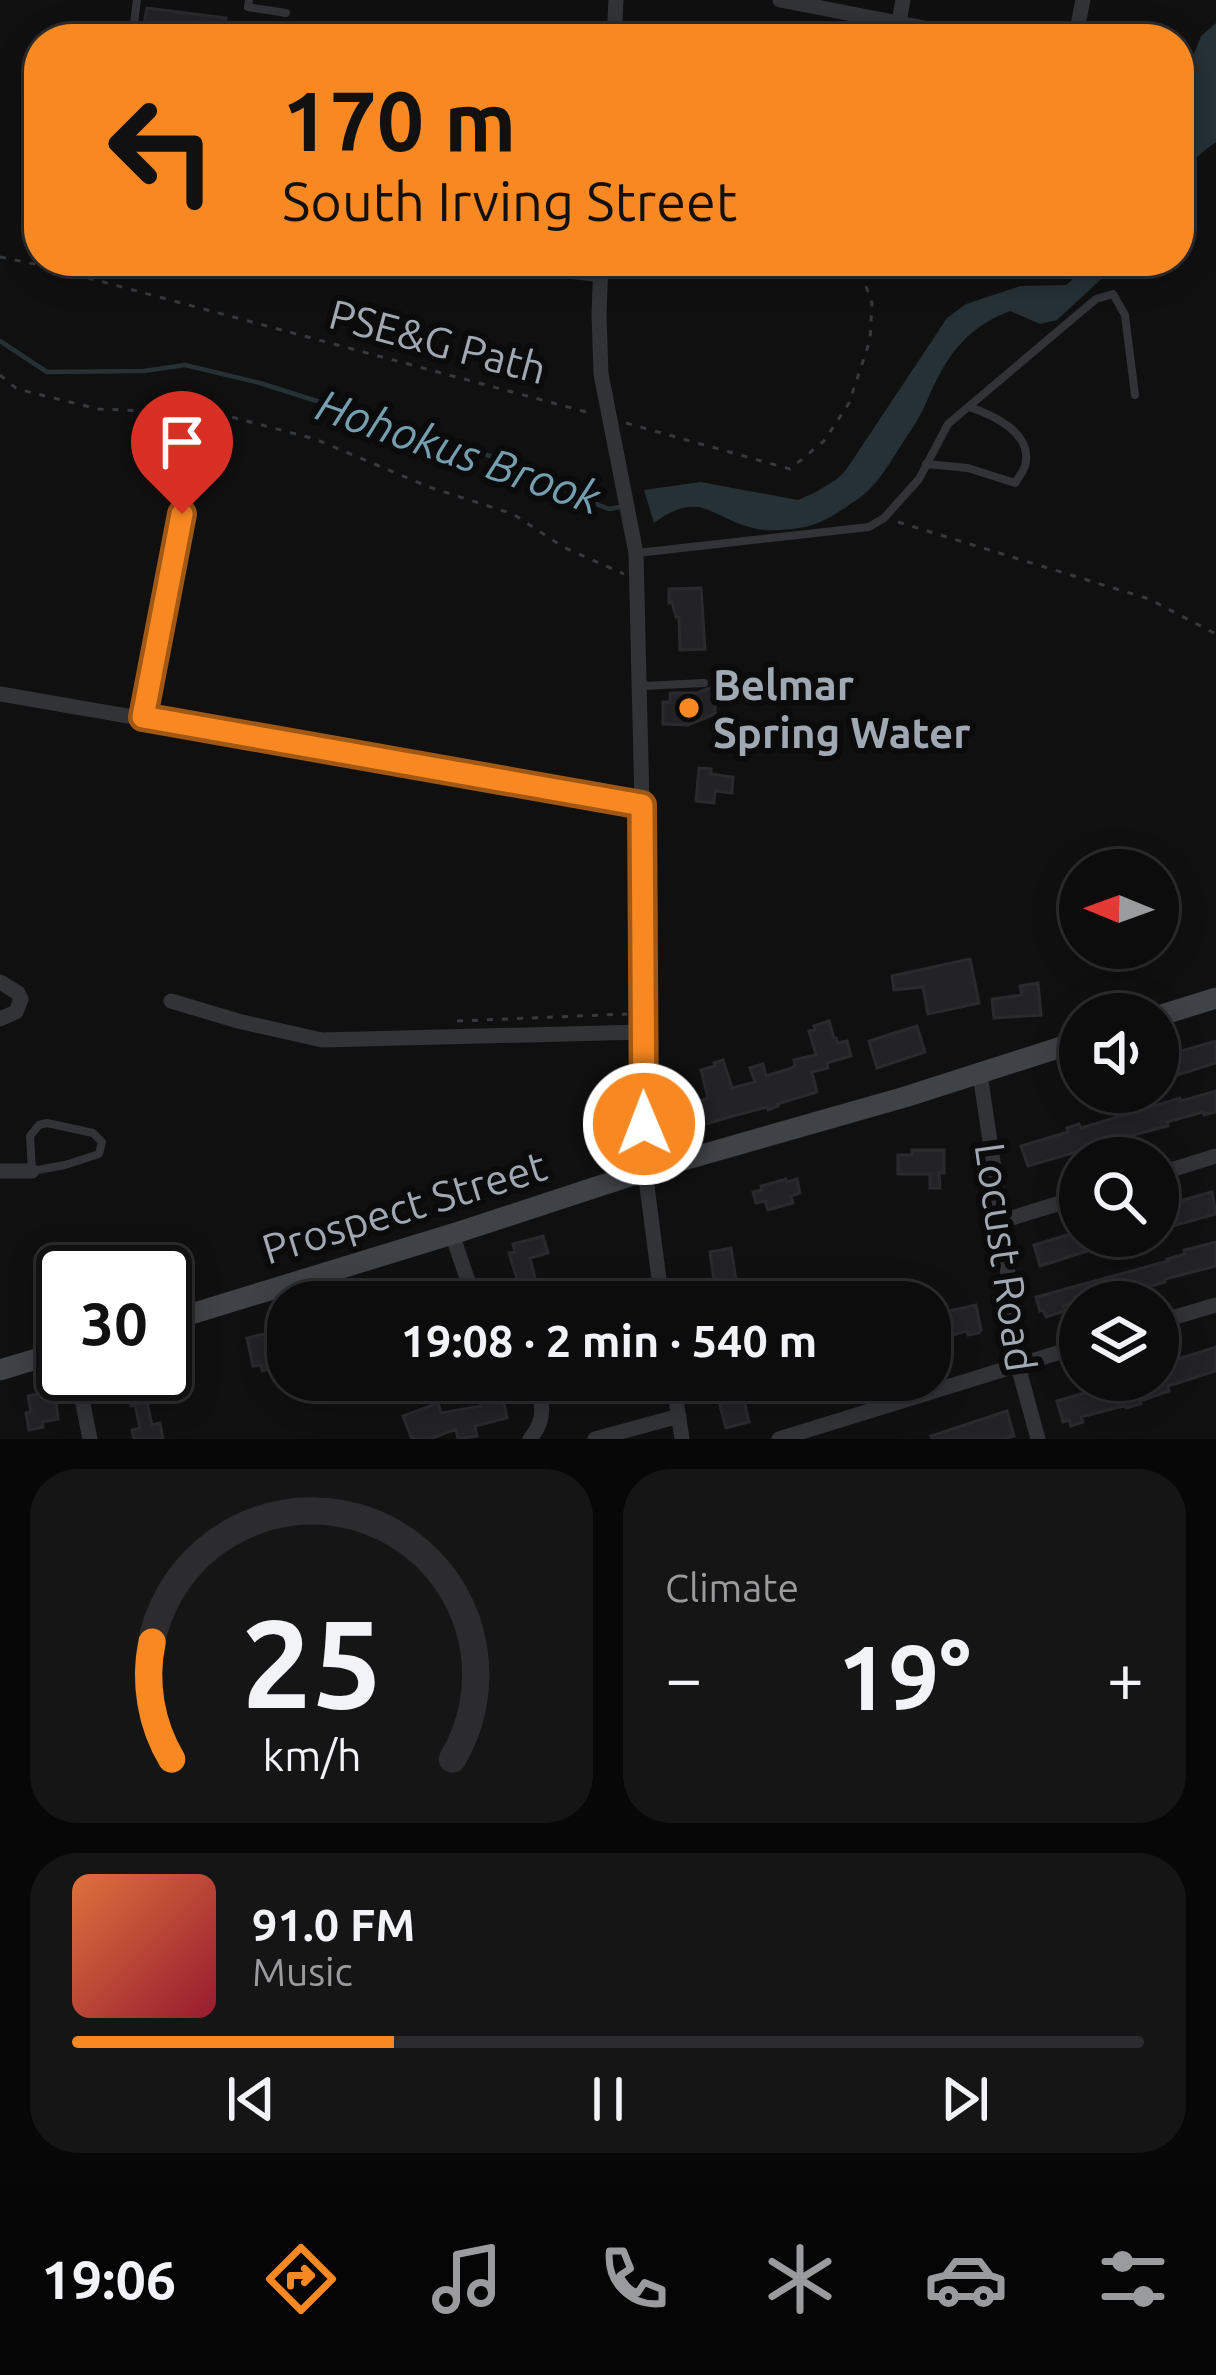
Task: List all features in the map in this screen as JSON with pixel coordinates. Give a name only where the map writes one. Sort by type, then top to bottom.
[{"type":"main road","points":[[1179,1009],[1216,998]]},
{"type":"main road","name":"Prospect Street","points":[[192,1314],[1059,1049]]},
{"type":"main road","points":[[0,1370],[36,1360]]},
{"type":"street","points":[[780,0],[871,24]]},
{"type":"street","points":[[601,276],[599,343],[636,553],[645,1172],[659,1281]]},
{"type":"street","points":[[143,717],[182,514]]},
{"type":"street","points":[[0,694],[642,805]]},
{"type":"street","points":[[0,982],[21,999],[16,1012],[0,1019]]},
{"type":"street","points":[[170,1000],[322,1040],[644,1032]]},
{"type":"street","name":"Locust Road","points":[[980,1074],[1018,1366],[1038,1439]]},
{"type":"street","points":[[1179,1167],[1216,1156]]},
{"type":"street","points":[[0,1171],[32,1171]]},
{"type":"street","points":[[1002,1221],[1059,1203]]},
{"type":"street","points":[[452,1234],[468,1281]]},
{"type":"street","points":[[1179,1316],[1216,1305]]},
{"type":"street","points":[[779,1439],[1059,1353]]},
{"type":"street","points":[[82,1401],[90,1439]]},
{"type":"street","points":[[530,1439],[538,1429],[540,1401]]},
{"type":"street","points":[[677,1401],[682,1439]]},
{"type":"street","points":[[595,1439],[679,1415]]},
{"type":"lane","points":[[249,0],[248,8],[286,13]]},
{"type":"lane","points":[[636,553],[869,527],[884,518],[919,479],[948,424],[1096,299],[1113,294],[1125,315],[1135,395]]},
{"type":"lane","points":[[926,464],[968,468],[1015,484],[1026,464],[1014,430],[996,416],[969,407]]},
{"type":"lane","points":[[640,686],[704,683]]},
{"type":"lane","points":[[39,1125],[93,1133],[102,1142],[94,1158],[32,1171],[30,1136],[39,1125]]},
{"type":"path","name":"PSE&G Path","points":[[82,276],[790,469],[824,441],[850,403],[870,340],[872,303],[863,276]]},
{"type":"path","points":[[0,376],[17,389],[98,409],[220,414],[315,439],[429,487],[513,514],[563,547],[624,574]]},
{"type":"path","points":[[884,518],[1149,599],[1216,634]]},
{"type":"path","points":[[457,1022],[634,1013]]},
{"type":"shaded area","points":[[1216,23],[1216,142],[1194,160],[1194,54],[1201,36]]},
{"type":"shaded area","points":[[1076,276],[1105,276],[1057,320],[1040,324],[1010,311],[968,336],[949,359],[882,475],[833,515],[806,527],[764,530],[698,507],[671,512],[654,523],[644,490],[701,482],[798,500],[816,492],[846,470],[947,318],[966,304],[1020,286],[1066,285]]},
{"type":"building","points":[[147,8],[226,18],[225,24],[144,24]]},
{"type":"building","points":[[701,588],[705,649],[680,650],[679,617],[669,603],[669,589]]},
{"type":"building","name":"Belmar Spring Water","points":[[715,688],[715,714],[688,725],[663,724],[663,702],[670,702],[670,693]]},
{"type":"building","points":[[699,768],[733,777],[732,793],[715,791],[714,803],[696,801]]},
{"type":"building","points":[[970,959],[979,1003],[928,1014],[923,987],[894,990],[892,976]]},
{"type":"building","points":[[1038,983],[1041,1015],[994,1018],[992,999],[1022,995],[1020,986]]},
{"type":"building","points":[[829,1021],[834,1038],[838,1043],[847,1041],[851,1056],[812,1072],[817,1092],[670,1135],[664,1115],[708,1098],[701,1070],[723,1060],[732,1088],[755,1082],[750,1068],[763,1064],[766,1076],[792,1068],[794,1060],[816,1055],[809,1031]]},
{"type":"building","points":[[917,1026],[925,1052],[877,1068],[869,1041]]},
{"type":"building","points":[[1216,1041],[1216,1063],[1179,1074],[1179,1052]]},
{"type":"building","points":[[1216,1091],[1216,1112],[1126,1137],[1059,1137],[1059,1157],[1028,1166],[1021,1146],[1079,1124],[1081,1128],[1130,1113],[1179,1113],[1181,1101]]},
{"type":"building","points":[[912,1150],[944,1150],[940,1188],[930,1188],[930,1174],[898,1174],[898,1155],[912,1155]]},
{"type":"building","points":[[797,1179],[800,1193],[791,1196],[793,1203],[768,1210],[765,1201],[756,1203],[753,1192]]},
{"type":"building","points":[[1212,1192],[1216,1214],[1179,1224],[1179,1201]]},
{"type":"building","points":[[543,1236],[548,1253],[530,1258],[536,1281],[513,1281],[517,1279],[509,1253],[515,1252],[513,1244]]},
{"type":"building","points":[[1059,1237],[1059,1257],[1069,1257],[1040,1266],[1034,1245]]},
{"type":"building","points":[[1216,1242],[1216,1266],[1165,1281],[1095,1281],[1168,1261],[1185,1254],[1184,1250]]},
{"type":"building","points":[[731,1248],[736,1281],[708,1281],[714,1280],[710,1252]]},
{"type":"building","points":[[1059,1291],[1059,1313],[1046,1317],[1036,1297]]},
{"type":"building","points":[[976,1305],[979,1333],[951,1335],[951,1310]]},
{"type":"building","points":[[267,1333],[267,1370],[253,1366],[247,1338]]},
{"type":"building","points":[[1216,1347],[1216,1371],[1179,1383],[1179,1358]]},
{"type":"building","points":[[28,1396],[56,1401],[58,1419],[29,1430]]},
{"type":"building","points":[[130,1401],[150,1401],[152,1425],[160,1423],[163,1439],[134,1439],[132,1430],[140,1428],[135,1405]]},
{"type":"building","points":[[480,1401],[504,1401],[507,1418],[475,1426],[477,1436],[458,1439],[456,1429],[430,1439],[412,1439],[403,1416],[438,1403],[441,1413],[481,1406]]},
{"type":"building","points":[[719,1401],[744,1401],[749,1422],[726,1428]]},
{"type":"building","points":[[1057,1401],[1141,1404],[1081,1417],[1083,1422],[1071,1426],[1069,1420],[1063,1422]]},
{"type":"building","points":[[1007,1411],[1014,1436],[932,1439],[931,1436]]},
{"type":"waterway","name":"Hohokus Brook","points":[[0,341],[47,372],[144,371],[185,365],[260,383],[512,463],[571,494],[609,509],[620,507]]},
{"type":"place","name":"Belmar Spring Water","points":[[689,708]]},
{"type":"route","points":[[182,514],[143,717],[642,805],[644,1124]]}]
